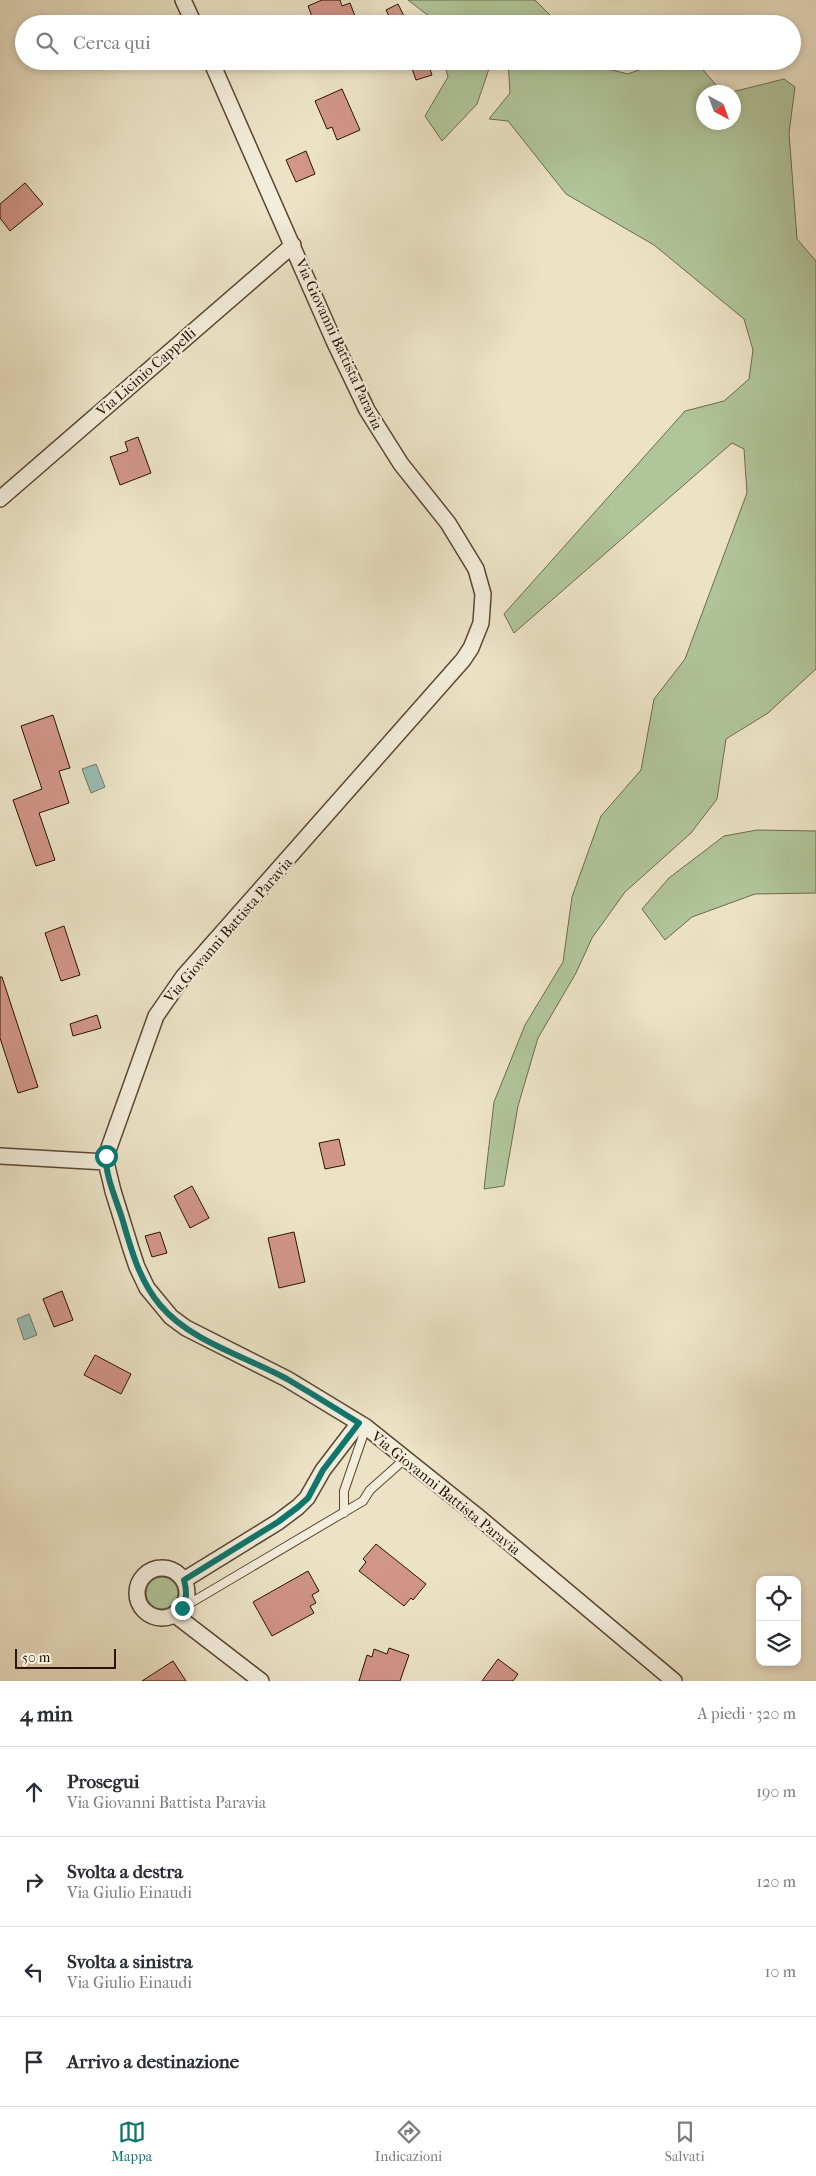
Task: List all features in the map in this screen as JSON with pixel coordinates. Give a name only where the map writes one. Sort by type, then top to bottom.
[{"type":"street","points":[[184,0],[190,15]]},
{"type":"street","name":"Via Giovanni Battista Paravia","points":[[215,70],[334,341],[367,410],[396,457],[448,523],[476,569],[483,594],[481,623],[471,648],[463,660],[167,997],[156,1016],[131,1083],[108,1149],[106,1162],[137,1267],[148,1288],[171,1317],[198,1335],[287,1379],[362,1425],[406,1458],[674,1681]]},
{"type":"street","name":"Via Licinio Cappelli","points":[[0,499],[293,245]]},
{"type":"street","points":[[0,1156],[106,1162]]},
{"type":"street","points":[[184,1580],[278,1522],[298,1507],[308,1498],[323,1470],[362,1425]]},
{"type":"street","points":[[159,1568],[169,1568],[178,1573],[184,1580],[187,1590],[186,1599],[178,1611],[165,1618],[155,1617],[146,1612],[140,1605],[137,1596],[138,1586],[142,1577],[150,1571],[159,1568]]},
{"type":"street","points":[[178,1611],[261,1681]]},
{"type":"lane","points":[[344,1513],[344,1491],[362,1425]]},
{"type":"lane","points":[[178,1611],[363,1502],[370,1490],[406,1458]]},
{"type":"green space","points":[[408,0],[535,0],[550,15],[428,15]]},
{"type":"green space","points":[[446,70],[489,70],[477,104],[442,141],[425,116],[448,77]]},
{"type":"green space","points":[[509,70],[612,70],[628,74],[638,70],[703,70],[716,85],[696,85],[696,130],[741,130],[741,90],[784,79],[795,87],[789,133],[797,239],[816,261],[816,669],[768,713],[726,739],[717,799],[691,833],[625,892],[592,938],[576,973],[538,1038],[518,1106],[504,1186],[484,1189],[494,1102],[525,1025],[563,962],[572,897],[601,816],[641,770],[654,699],[685,659],[747,493],[744,449],[732,443],[514,633],[504,614],[685,411],[724,401],[749,379],[753,350],[744,319],[654,245],[566,194],[508,121],[489,119],[510,93]]},
{"type":"green space","points":[[757,830],[816,831],[816,893],[755,894],[692,917],[665,940],[642,909],[669,878],[724,836]]},
{"type":"green space","points":[[162,1577],[168,1578],[173,1582],[177,1587],[177,1599],[173,1604],[168,1608],[162,1609],[156,1608],[151,1604],[147,1599],[146,1593],[147,1587],[151,1582],[156,1578]]},
{"type":"water","points":[[96,764],[105,787],[91,793],[82,769]]},
{"type":"water","points":[[29,1314],[37,1335],[24,1340],[17,1319]]},
{"type":"building","points":[[322,0],[340,0],[342,6],[350,3],[355,15],[311,15],[308,6]]},
{"type":"building","points":[[398,4],[404,15],[388,15],[386,10]]},
{"type":"building","points":[[412,70],[430,70],[432,75],[416,80]]},
{"type":"building","points":[[342,89],[360,130],[337,140],[332,127],[327,129],[315,101]]},
{"type":"building","points":[[306,151],[315,174],[296,182],[286,160]]},
{"type":"building","points":[[25,183],[43,204],[10,231],[0,218],[0,204]]},
{"type":"building","points":[[138,437],[151,473],[120,485],[110,457],[128,451],[125,442]]},
{"type":"building","points":[[53,715],[70,768],[59,771],[69,803],[39,813],[55,860],[36,866],[13,800],[42,789],[21,726]]},
{"type":"building","points":[[64,926],[80,975],[61,981],[45,933]]},
{"type":"building","points":[[0,977],[2,977],[38,1087],[18,1093],[0,1038]]},
{"type":"building","points":[[97,1015],[101,1028],[73,1036],[70,1024]]},
{"type":"building","points":[[339,1139],[345,1165],[325,1169],[319,1143]]},
{"type":"building","points":[[192,1186],[209,1218],[190,1228],[174,1196]]},
{"type":"building","points":[[160,1232],[167,1253],[152,1257],[145,1236]]},
{"type":"building","points":[[294,1232],[305,1282],[279,1288],[268,1238]]},
{"type":"building","points":[[62,1291],[73,1320],[54,1327],[43,1299]]},
{"type":"building","points":[[95,1355],[131,1374],[121,1394],[84,1375]]},
{"type":"building","points":[[376,1544],[426,1584],[413,1600],[411,1598],[404,1606],[359,1571],[366,1562],[363,1559]]},
{"type":"building","points":[[308,1571],[319,1591],[312,1595],[316,1603],[310,1606],[314,1613],[272,1636],[253,1602]]},
{"type":"building","points":[[389,1648],[409,1655],[400,1681],[359,1681],[367,1655],[372,1657],[374,1649],[387,1654]]},
{"type":"building","points":[[498,1659],[518,1674],[513,1681],[482,1681]]},
{"type":"building","points":[[173,1661],[186,1681],[142,1681]]},
{"type":"route","points":[[106,1156],[113,1191],[137,1267],[148,1288],[171,1317],[198,1335],[287,1379],[359,1423],[323,1470],[308,1498],[298,1507],[278,1522],[184,1580],[187,1590],[182,1608]]}]
